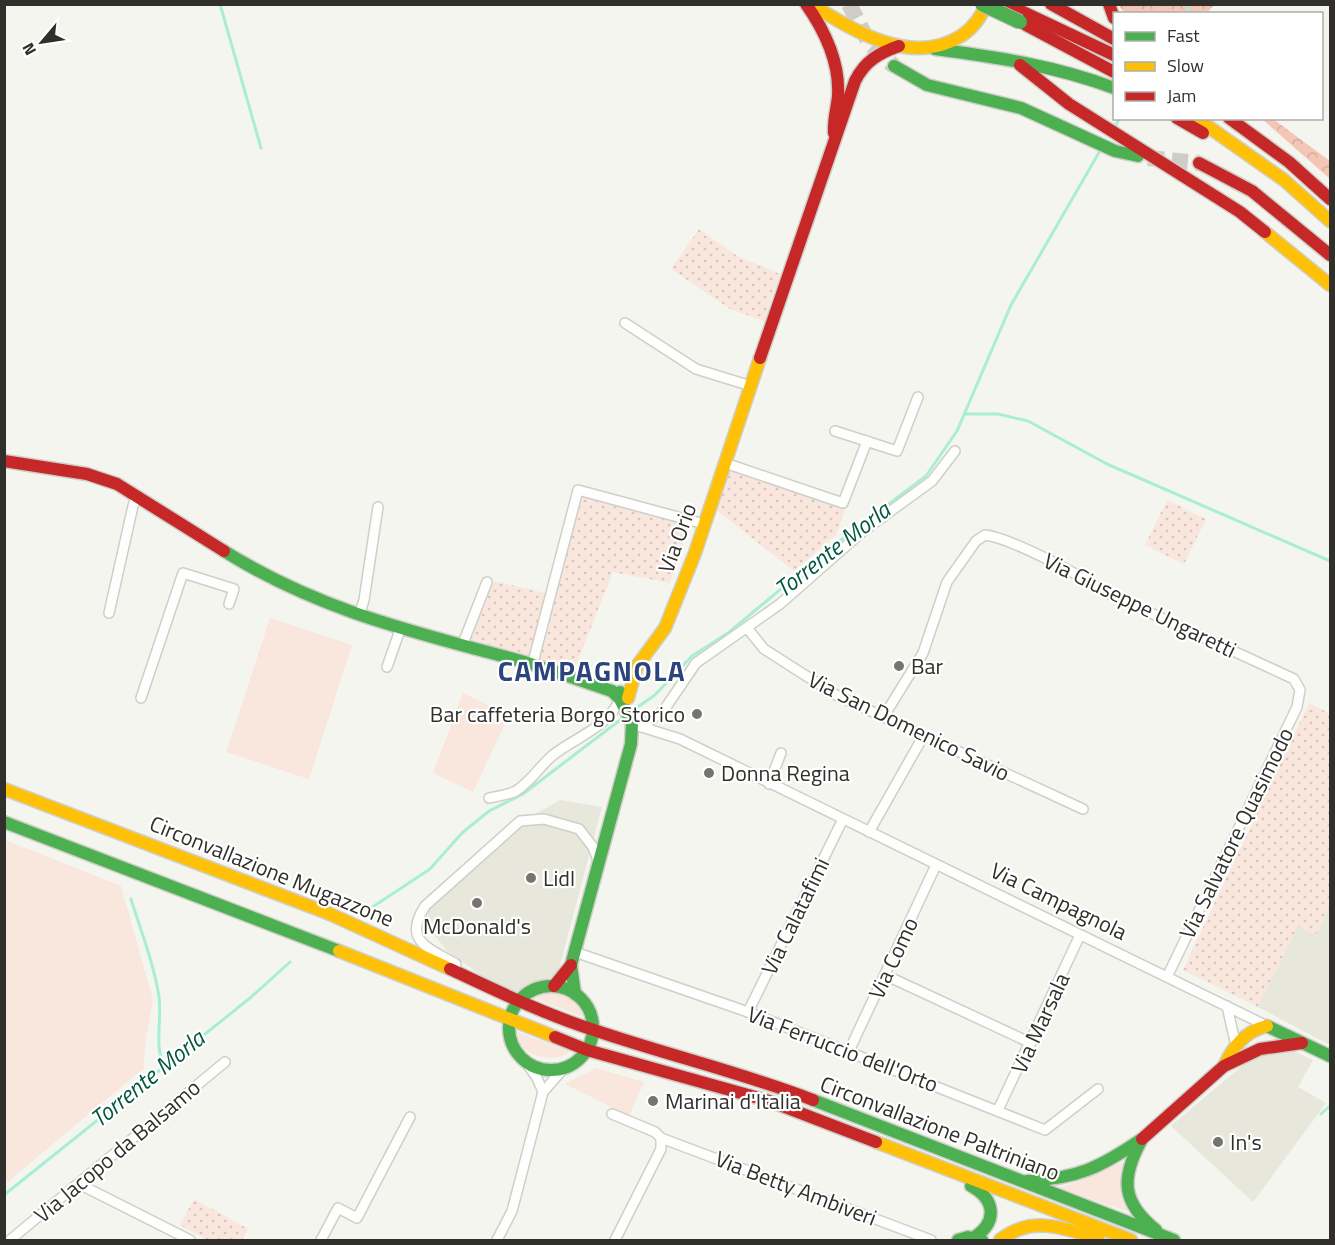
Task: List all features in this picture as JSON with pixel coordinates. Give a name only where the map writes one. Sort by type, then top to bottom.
[{"type":"main road","points":[[809,4],[854,29],[900,46],[1005,58],[1082,76],[1113,88]]},
{"type":"main road","name":"Via Orio","points":[[809,4],[824,31],[836,63],[838,84],[834,137]]},
{"type":"main road","points":[[932,48],[955,40],[964,34],[978,20],[984,4],[1113,55]]},
{"type":"main road","points":[[1006,4],[1022,18],[1113,71]]},
{"type":"main road","points":[[1051,4],[1113,38]]},
{"type":"main road","name":"Via Orio","points":[[625,699],[637,666],[665,628],[704,524],[858,71],[874,56],[900,46]]},
{"type":"main road","points":[[1005,58],[1023,66],[1083,113],[1240,212],[1330,285]]},
{"type":"main road","points":[[894,66],[927,85],[1021,108],[1115,151],[1138,156]]},
{"type":"main road","points":[[1180,120],[1284,180]]},
{"type":"main road","points":[[1199,120],[1284,180],[1330,221]]},
{"type":"main road","points":[[1232,120],[1289,162],[1330,199]]},
{"type":"main road","points":[[1244,120],[1330,190]]},
{"type":"main road","points":[[1199,163],[1223,172],[1250,188],[1330,255]]},
{"type":"main road","points":[[4,461],[102,477],[137,495],[268,578],[310,598],[400,630],[532,666],[591,685],[625,699],[636,723],[573,959],[575,994]]},
{"type":"main road","name":"Circonvallazione Mugazzone","points":[[4,789],[330,914],[519,1001]]},
{"type":"main road","points":[[4,822],[355,957],[510,1021]]},
{"type":"main road","points":[[554,986],[573,959]]},
{"type":"main road","points":[[554,986],[575,994],[588,1008],[593,1030],[587,1050],[576,1062],[564,1068],[544,1070],[525,1061],[512,1044],[510,1021],[519,1001],[532,991],[554,986]]},
{"type":"main road","name":"Circonvallazione Paltriniano","points":[[519,1001],[593,1030],[772,1084],[1170,1239]]},
{"type":"main road","name":"Circonvallazione Paltriniano","points":[[510,1021],[587,1050],[714,1084],[792,1110],[1131,1240]]},
{"type":"main road","points":[[1017,1181],[1063,1180],[1086,1175],[1142,1139],[1242,1049],[1266,1035],[1267,1026]]},
{"type":"main road","name":"Via Campagnola","points":[[1267,1026],[1330,1056]]},
{"type":"main road","points":[[1242,1049],[1302,1043]]},
{"type":"main road","points":[[792,1110],[802,1121],[982,1191],[992,1204],[993,1218],[979,1239],[958,1240]]},
{"type":"main road","points":[[1142,1139],[1128,1167],[1126,1186],[1135,1210],[1146,1223],[1170,1239]]},
{"type":"main road","points":[[1000,1240],[1016,1230],[1038,1224],[1062,1227],[1104,1240]]},
{"type":"street","points":[[626,323],[696,369],[751,386]]},
{"type":"street","points":[[835,430],[897,451],[918,397]]},
{"type":"street","points":[[725,463],[843,503],[867,441]]},
{"type":"street","points":[[636,723],[664,710],[696,663],[780,604],[861,532],[932,481],[955,451]]},
{"type":"street","points":[[532,666],[578,490],[704,524]]},
{"type":"street","points":[[109,614],[132,506],[137,495]]},
{"type":"street","points":[[359,615],[364,600],[378,507]]},
{"type":"street","name":"Via Giuseppe Ungaretti","points":[[884,716],[923,653],[947,582],[976,541],[985,535],[1025,550],[1092,582],[1103,591],[1261,662],[1294,679],[1299,687]]},
{"type":"street","points":[[141,698],[183,573],[234,589],[228,604]]},
{"type":"street","points":[[462,646],[488,582]]},
{"type":"street","name":"Via San Domenico Savio","points":[[747,628],[764,650],[836,695],[1083,809]]},
{"type":"street","points":[[387,667],[400,630]]},
{"type":"street","name":"Via Salvatore Quasimodo","points":[[1167,977],[1297,706],[1300,697],[1299,687]]},
{"type":"street","points":[[489,798],[515,792],[551,757],[564,747],[575,743],[608,717],[625,699]]},
{"type":"street","name":"Via Campagnola","points":[[636,723],[680,738],[769,784],[1267,1026]]},
{"type":"street","points":[[869,832],[924,735]]},
{"type":"street","points":[[769,784],[781,753]]},
{"type":"street","points":[[482,984],[466,970],[422,943],[415,930],[416,921],[425,906],[520,821],[544,819],[579,829],[593,848],[599,863]]},
{"type":"street","name":"Via Calatafimi","points":[[748,1012],[843,819]]},
{"type":"street","name":"Via Como","points":[[849,1051],[936,865]]},
{"type":"street","name":"Via Marsala","points":[[998,1110],[1080,935]]},
{"type":"street","name":"Via Ferruccio dell'Orto","points":[[573,959],[748,1012],[1045,1130],[1098,1089]]},
{"type":"street","points":[[885,975],[1031,1043]]},
{"type":"street","points":[[1227,1006],[1242,1049]]},
{"type":"street","points":[[525,1061],[537,1078],[543,1092]]},
{"type":"street","name":"Via Jacopo da Balsamo","points":[[10,1240],[225,1062]]},
{"type":"street","points":[[497,1240],[512,1211],[543,1092],[564,1068]]},
{"type":"street","name":"Via Betty Ambiveri","points":[[612,1114],[655,1132],[660,1138],[932,1240]]},
{"type":"street","points":[[321,1240],[338,1208],[357,1218],[410,1117]]},
{"type":"street","points":[[615,1240],[661,1149],[660,1138]]},
{"type":"street","points":[[79,1184],[190,1240]]},
{"type":"shaded area","points":[[699,229],[737,256],[780,274],[764,321],[730,309],[671,269]]},
{"type":"shaded area","points":[[726,469],[845,509],[837,534],[794,571],[714,508]]},
{"type":"shaded area","points":[[580,495],[690,522],[670,583],[613,572],[574,670],[471,639],[494,581],[554,595]]},
{"type":"shaded area","points":[[1167,500],[1206,519],[1184,564],[1145,545]]},
{"type":"shaded area","points":[[270,618],[352,645],[309,779],[226,752]]},
{"type":"shaded area","points":[[463,693],[509,715],[473,792],[433,773]]},
{"type":"shaded area","points":[[1309,703],[1330,714],[1330,906],[1316,935],[1298,926],[1258,1007],[1183,970]]},
{"type":"shaded area","points":[[560,800],[602,807],[559,969],[552,977],[514,992],[496,986],[447,951],[425,924],[428,900],[493,838]]},
{"type":"shaded area","points":[[5,840],[121,886],[153,1000],[145,1043],[144,1068],[5,1184]]},
{"type":"shaded area","points":[[1330,906],[1330,1045],[1258,1007],[1298,926],[1316,935]]},
{"type":"shaded area","points":[[547,991],[570,998],[578,1006],[583,1017],[531,997]]},
{"type":"shaded area","points":[[518,1032],[569,1053],[553,1058],[528,1052],[522,1047]]},
{"type":"shaded area","points":[[1289,1049],[1313,1060],[1298,1087],[1326,1103],[1253,1202],[1171,1126],[1251,1058]]},
{"type":"shaded area","points":[[596,1068],[644,1082],[629,1116],[565,1084]]},
{"type":"shaded area","points":[[1128,1160],[1132,1213],[1059,1188],[1086,1178]]},
{"type":"shaded area","points":[[194,1199],[248,1229],[242,1240],[208,1240],[180,1225]]},
{"type":"green space","points":[[1119,4],[1214,5],[1208,12],[1123,12]]},
{"type":"green space","points":[[1263,120],[1274,120],[1330,161],[1330,179]]},
{"type":"waterway","points":[[220,4],[261,148]]},
{"type":"waterway","points":[[1186,12],[1191,4]]},
{"type":"waterway","points":[[1114,128],[1119,120]]},
{"type":"waterway","name":"Torrente Morla","points":[[629,713],[655,695],[692,656],[728,633],[829,549],[926,476],[957,431],[1011,305],[1101,149]]},
{"type":"waterway","name":"Torrente Morla","points":[[964,414],[998,414],[1028,421],[1107,464],[1330,561]]},
{"type":"waterway","name":"Torrente Morla","points":[[368,910],[430,869],[462,833],[489,811],[523,794],[624,717]]},
{"type":"waterway","points":[[131,899],[157,985],[160,1006],[159,1050],[164,1066]]},
{"type":"waterway","name":"Torrente Morla","points":[[4,1195],[250,998],[290,962]]},
{"type":"waterway","points":[[1321,1114],[1330,1106]]},
{"type":"tunnel","points":[[849,4],[869,43],[894,66]]},
{"type":"tunnel","points":[[1148,158],[1199,163]]},
{"type":"traffic: fast","points":[[982,4],[1020,22]]},
{"type":"traffic: fast","points":[[935,49],[1048,68],[1113,88]]},
{"type":"traffic: fast","points":[[894,66],[927,85],[1021,108],[1115,151],[1138,156]]},
{"type":"traffic: fast","points":[[224,551],[260,572],[332,605],[368,618],[556,672],[612,691],[620,699]]},
{"type":"traffic: fast","points":[[575,994],[571,965],[631,744],[632,724],[620,699],[620,692]]},
{"type":"traffic: fast","points":[[4,822],[339,951]]},
{"type":"traffic: fast","points":[[551,986],[567,989],[581,998],[590,1012],[593,1028],[590,1044],[581,1058],[567,1067],[551,1070],[535,1067],[521,1058],[512,1044],[509,1028],[512,1012],[521,998],[535,989],[551,986]]},
{"type":"traffic: fast","points":[[1267,1026],[1330,1056]]},
{"type":"traffic: fast","points":[[813,1100],[1174,1240]]},
{"type":"traffic: fast","points":[[1027,1181],[1060,1178],[1088,1170],[1142,1139]]},
{"type":"traffic: fast","points":[[1141,1141],[1130,1167],[1128,1189],[1136,1209],[1156,1230]]},
{"type":"traffic: fast","points":[[971,1186],[985,1197],[991,1210],[987,1224],[975,1237]]},
{"type":"traffic: fast","points":[[958,1240],[968,1237],[982,1240]]},
{"type":"traffic: slow","points":[[811,4],[845,25],[883,42],[903,47],[923,48],[942,45],[961,36],[976,22],[986,4]]},
{"type":"traffic: slow","points":[[1199,120],[1284,180],[1330,221]]},
{"type":"traffic: slow","points":[[1265,232],[1330,285]]},
{"type":"traffic: slow","points":[[628,698],[637,666],[665,628],[695,553],[760,358]]},
{"type":"traffic: slow","points":[[4,789],[330,914],[450,969]]},
{"type":"traffic: slow","points":[[339,951],[555,1037]]},
{"type":"traffic: slow","points":[[1224,1066],[1231,1052],[1246,1036],[1267,1026]]},
{"type":"traffic: slow","points":[[876,1142],[1131,1240]]},
{"type":"traffic: slow","points":[[1000,1240],[1012,1232],[1036,1226],[1060,1228],[1098,1238]]},
{"type":"traffic: jam","points":[[806,4],[825,36],[837,71],[838,96],[834,133]]},
{"type":"traffic: jam","points":[[1006,4],[1113,55]]},
{"type":"traffic: jam","points":[[1051,4],[1113,38]]},
{"type":"traffic: jam","points":[[1109,4],[1113,15]]},
{"type":"traffic: jam","points":[[1026,25],[1113,71]]},
{"type":"traffic: jam","points":[[760,358],[855,81],[863,68],[873,59],[899,46]]},
{"type":"traffic: jam","points":[[1020,65],[1069,104],[1240,212],[1265,232]]},
{"type":"traffic: jam","points":[[1180,120],[1203,133]]},
{"type":"traffic: jam","points":[[1232,120],[1289,162],[1330,199]]},
{"type":"traffic: jam","points":[[1199,163],[1252,191],[1330,255]]},
{"type":"traffic: jam","points":[[4,461],[87,474],[117,484],[224,551]]},
{"type":"traffic: jam","points":[[554,986],[571,965]]},
{"type":"traffic: jam","points":[[450,969],[575,1024],[813,1100]]},
{"type":"traffic: jam","points":[[555,1037],[587,1050],[769,1101],[876,1142]]},
{"type":"traffic: jam","points":[[1142,1139],[1224,1066],[1260,1049],[1302,1043]]},
{"type":"place","name":"Bar","points":[[899,666]]},
{"type":"place","name":"Bar caffeteria Borgo Storico","points":[[697,714]]},
{"type":"place","name":"Donna Regina","points":[[709,773]]},
{"type":"place","name":"Lidl","points":[[531,878]]},
{"type":"place","name":"McDonald's","points":[[477,903]]},
{"type":"place","name":"Marinai d'Italia","points":[[653,1101]]},
{"type":"place","name":"In's","points":[[1218,1142]]},
{"type":"district","name":"CAMPAGNOLA","points":[[592,670]]}]
